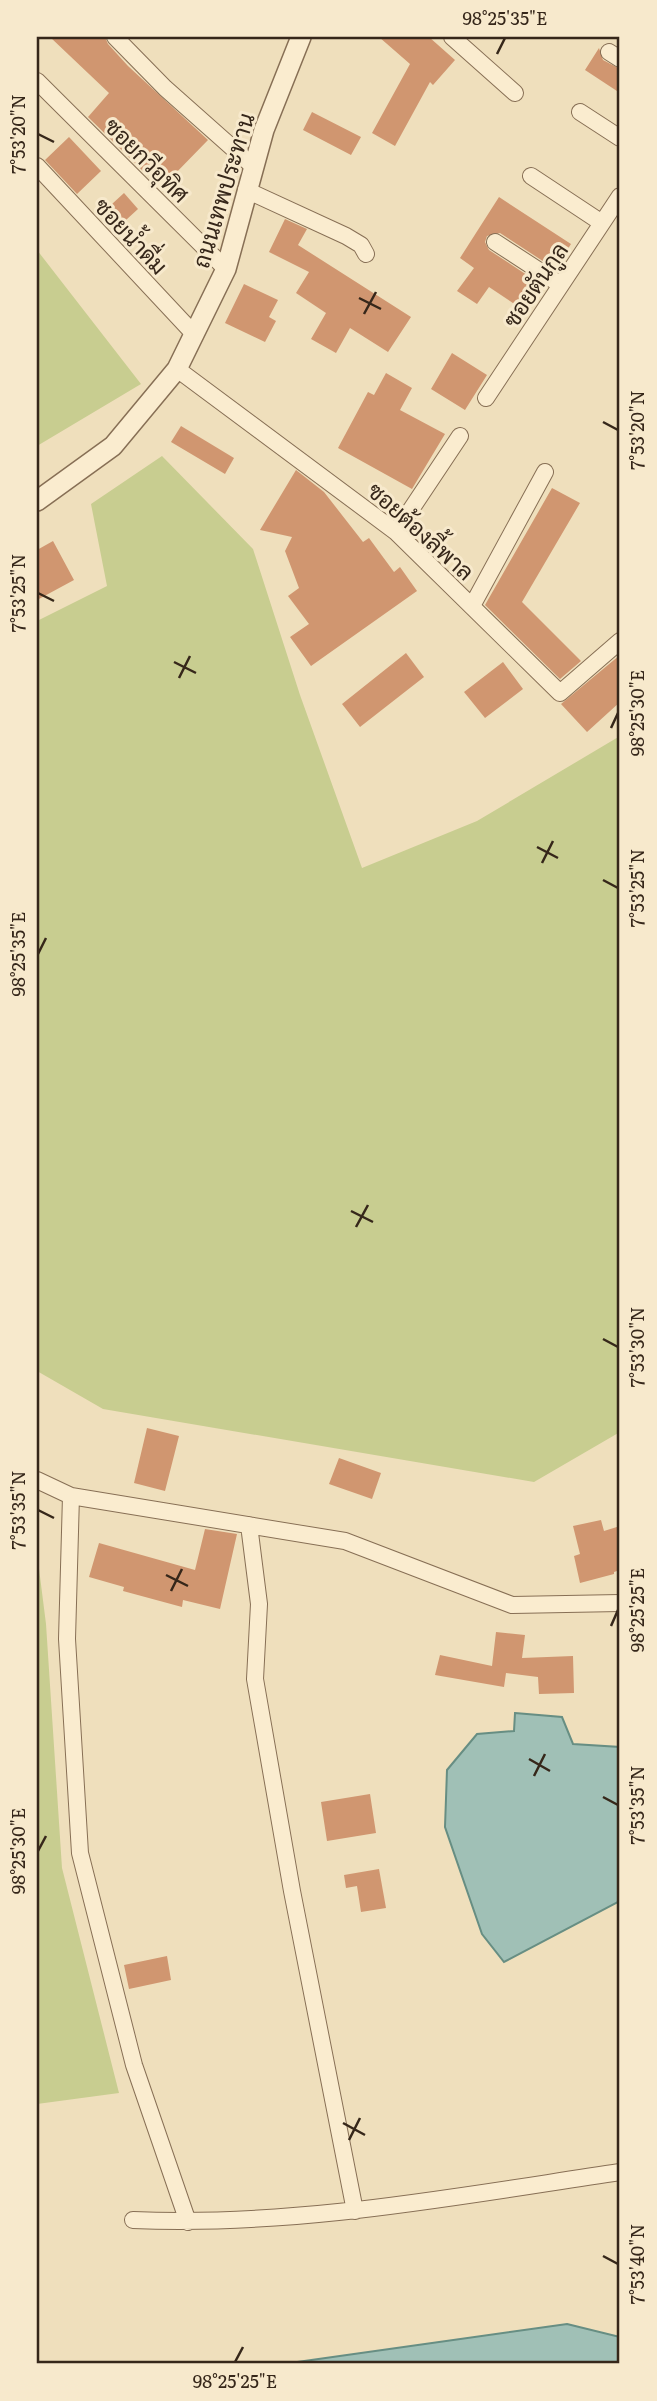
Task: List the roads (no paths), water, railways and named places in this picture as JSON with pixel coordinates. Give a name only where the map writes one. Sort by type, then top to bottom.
[{"type":"street","points":[[115,37],[165,88],[254,167]]},
{"type":"street","name":"ถนนเทพประทาน","points":[[37,500],[113,446],[177,369],[226,269],[264,130],[301,37]]},
{"type":"street","points":[[452,37],[515,93]]},
{"type":"street","name":"ซอยกวีอุทิศ","points":[[37,81],[226,269]]},
{"type":"street","points":[[580,112],[620,138]]},
{"type":"street","name":"ซอยน้ำดื่ม","points":[[37,166],[195,335]]},
{"type":"street","points":[[531,176],[603,223]]},
{"type":"street","points":[[246,190],[346,236],[361,245],[366,254]]},
{"type":"street","name":"ซอยตันกูล","points":[[486,398],[620,197]]},
{"type":"street","points":[[495,242],[561,285]]},
{"type":"street","name":"ซอยต้องลี้พาล","points":[[177,369],[396,532],[560,692],[620,641]]},
{"type":"street","points":[[396,532],[460,436]]},
{"type":"street","points":[[472,606],[545,472]]},
{"type":"street","points":[[37,1479],[71,1496],[345,1541],[512,1605],[620,1603]]},
{"type":"street","points":[[71,1496],[67,1639],[80,1853],[134,2065],[188,2222]]},
{"type":"street","points":[[249,1525],[259,1604],[255,1679],[292,1891],[355,2211]]},
{"type":"street","points":[[133,2220],[188,2222],[355,2211],[620,2172]]},
{"type":"water","points":[[515,1713],[562,1717],[573,1744],[620,1747],[620,1901],[504,1962],[482,1934],[445,1827],[447,1770],[477,1734],[514,1731]]},
{"type":"water","points":[[567,2324],[620,2337],[620,2364],[283,2364]]}]
